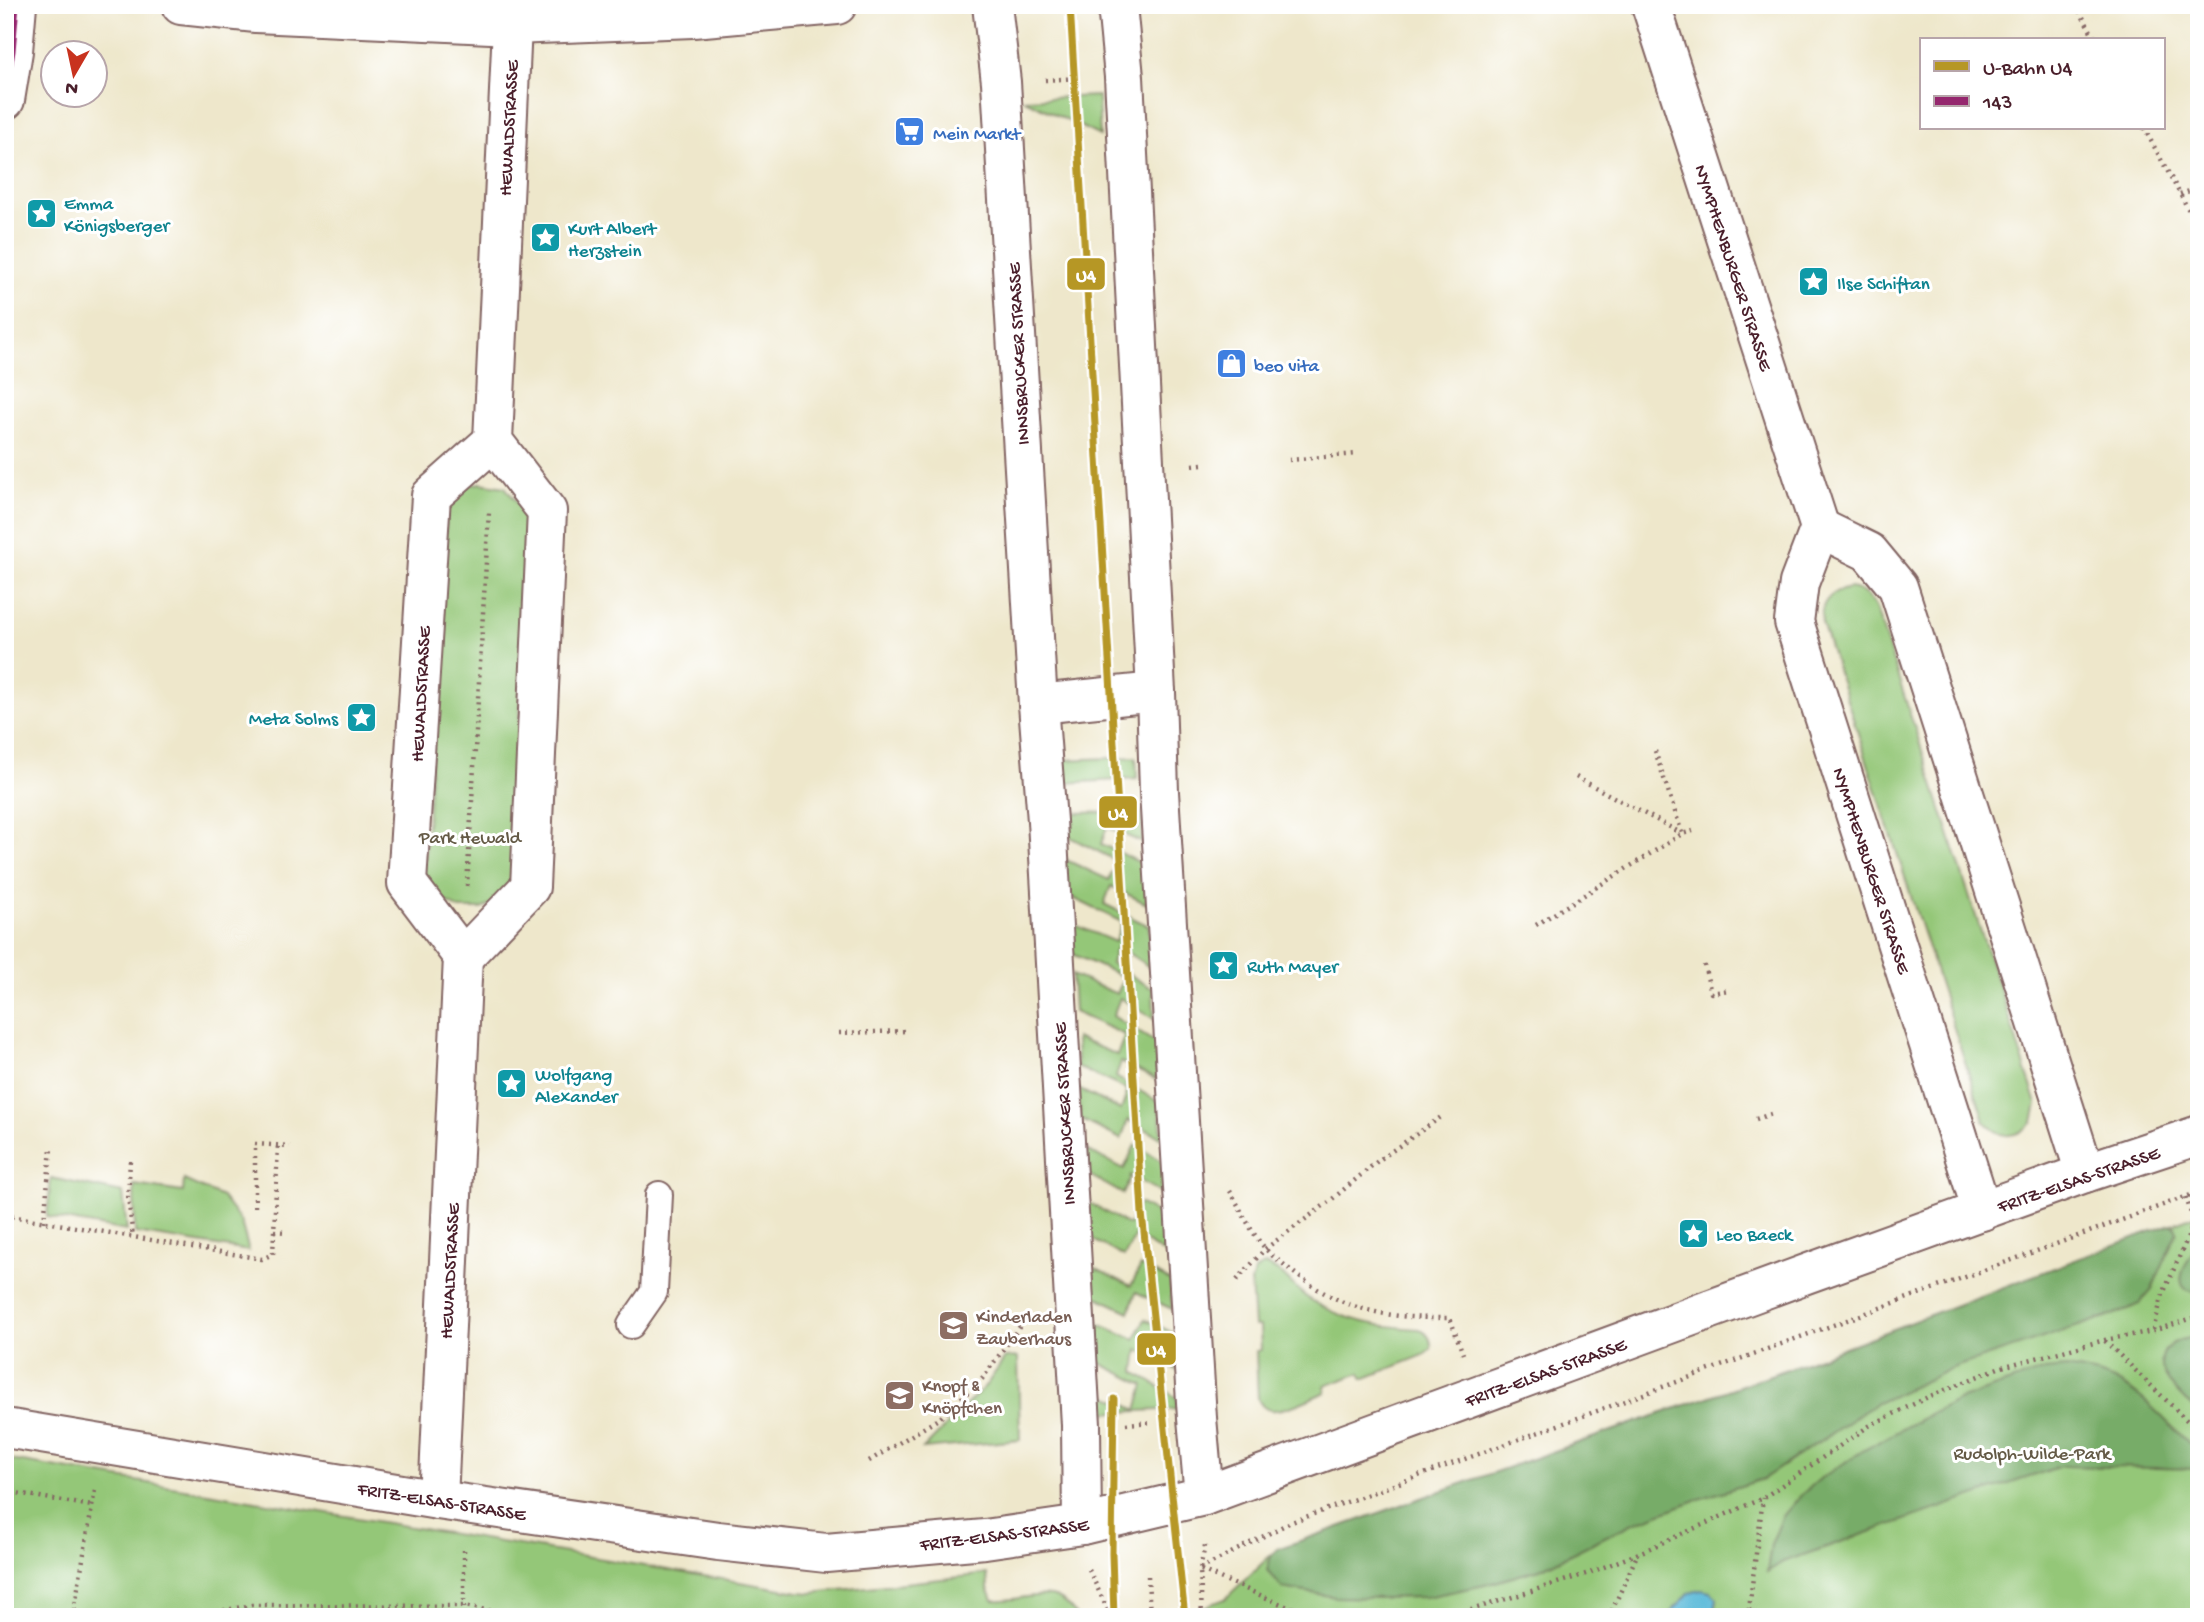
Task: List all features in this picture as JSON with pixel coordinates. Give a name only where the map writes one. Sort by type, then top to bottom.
[{"type":"street","points":[[5,100],[17,5]]},
{"type":"street","points":[[181,5],[256,13],[512,25],[693,18],[837,5]]},
{"type":"street","name":"INNSBRUCKER STRASSE","points":[[992,5],[1001,82],[1047,821],[1081,1425],[1082,1525]]},
{"type":"street","name":"NYMPHENBURGER STRASSE","points":[[1651,5],[1820,528],[1799,583],[1794,622],[1982,1211]]},
{"type":"street","points":[[1117,6],[1124,77],[1159,792],[1204,1496]]},
{"type":"street","name":"HEWALDSTRASSE","points":[[451,1502],[463,957],[407,883],[431,496],[493,441],[512,25]]},
{"type":"street","points":[[463,957],[530,887],[547,511],[493,441]]},
{"type":"street","points":[[1820,528],[1870,552],[1898,587],[2085,1173]]},
{"type":"street","points":[[1038,704],[1156,692]]},
{"type":"street","name":"FRITZ-ELSAS-STRASSE","points":[[5,1428],[451,1502],[718,1541],[826,1553],[985,1539],[1082,1525],[1204,1496],[2085,1173],[2199,1135]]},
{"type":"lane","points":[[632,1325],[654,1292],[659,1195]]},
{"type":"path","points":[[2077,5],[2095,38]]},
{"type":"path","points":[[1034,81],[1084,78]]},
{"type":"path","points":[[2145,130],[2199,229]]},
{"type":"path","points":[[2180,194],[2199,187]]},
{"type":"path","points":[[467,888],[493,441]]},
{"type":"path","points":[[1289,460],[1357,454]]},
{"type":"path","points":[[1193,465],[1203,464]]},
{"type":"path","points":[[1655,751],[1682,834]]},
{"type":"path","points":[[1576,777],[1682,834]]},
{"type":"path","points":[[1536,925],[1682,834],[1693,831]]},
{"type":"path","points":[[1704,965],[1712,993],[1729,990]]},
{"type":"path","points":[[839,1033],[908,1031]]},
{"type":"path","points":[[1756,1119],[1771,1114]]},
{"type":"path","points":[[1237,1280],[1265,1249],[1330,1201],[1379,1160],[1441,1117]]},
{"type":"path","points":[[255,1207],[255,1144],[290,1146]]},
{"type":"path","points":[[5,1215],[262,1259],[273,1254],[278,1145]]},
{"type":"path","points":[[44,1222],[51,1149]]},
{"type":"path","points":[[131,1161],[128,1196],[133,1237]]},
{"type":"path","points":[[1227,1184],[1265,1249],[1302,1280],[1349,1306],[1372,1312],[1396,1316],[1450,1318],[1463,1354]]},
{"type":"path","points":[[1200,1569],[1289,1523],[2199,1192]]},
{"type":"path","points":[[2153,1331],[2163,1294],[2194,1223],[2186,1196]]},
{"type":"path","points":[[274,1231],[285,1232]]},
{"type":"path","points":[[1422,1617],[1471,1610],[1589,1573],[1639,1553],[1763,1498],[1869,1426],[1928,1397],[1998,1368],[2105,1340],[2153,1331],[2199,1315]]},
{"type":"path","points":[[869,1461],[949,1410],[982,1379],[1023,1322]]},
{"type":"path","points":[[2105,1340],[2199,1432]]},
{"type":"path","points":[[1116,1424],[1153,1422]]},
{"type":"path","points":[[73,1617],[102,1444]]},
{"type":"path","points":[[5,1491],[92,1506]]},
{"type":"path","points":[[1748,1617],[1763,1498]]},
{"type":"path","points":[[451,1502],[464,1617]]},
{"type":"path","points":[[1202,1617],[1200,1569],[1207,1538]]},
{"type":"path","points":[[1609,1617],[1639,1553]]},
{"type":"path","points":[[1087,1566],[1111,1617]]},
{"type":"path","points":[[1200,1569],[1288,1607],[1352,1617]]},
{"type":"path","points":[[1148,1576],[1150,1617]]},
{"type":"path","points":[[189,1617],[252,1605],[464,1606],[527,1617]]},
{"type":"green space","points":[[1098,96],[1100,136],[1023,99]]},
{"type":"green space","name":"Park Hewald","points":[[480,483],[505,487],[529,518],[512,880],[491,905],[481,909],[459,909],[438,897],[424,873],[447,505],[469,485]]},
{"type":"green space","points":[[1850,588],[1866,595],[1876,609],[2037,1104],[2033,1122],[2014,1135],[1996,1131],[1984,1120],[1822,623],[1822,609],[1827,599]]},
{"type":"green space","points":[[1136,757],[1137,779],[1063,783],[1062,760]]},
{"type":"green space","points":[[1141,812],[1143,843],[1107,827],[1101,844],[1145,865],[1147,904],[1111,886],[1104,904],[1149,926],[1151,968],[1117,946],[1111,963],[1153,989],[1154,1019],[1120,998],[1113,1016],[1156,1043],[1157,1080],[1121,1062],[1116,1077],[1159,1102],[1162,1138],[1128,1120],[1121,1139],[1080,1119],[1078,1089],[1121,1110],[1128,1090],[1077,1067],[1076,1038],[1117,1055],[1125,1035],[1074,1012],[1072,975],[1117,994],[1124,977],[1070,953],[1068,922],[1115,942],[1122,922],[1067,895],[1064,859],[1109,880],[1117,861],[1064,834],[1063,813]]},
{"type":"green space","points":[[1135,1145],[1163,1162],[1165,1195],[1131,1176],[1123,1194],[1084,1172],[1082,1148],[1124,1169]]},
{"type":"green space","points":[[51,1178],[123,1193],[127,1231],[47,1217]]},
{"type":"green space","points":[[184,1180],[222,1197],[241,1222],[249,1251],[135,1233],[134,1185],[183,1192]]},
{"type":"green space","points":[[1086,1201],[1129,1225],[1139,1203],[1167,1219],[1169,1256],[1135,1236],[1124,1257],[1088,1237]]},
{"type":"green space","name":"Rudolph-Wilde-Park","points":[[2199,1214],[2199,1617],[1714,1617],[1717,1598],[1689,1593],[1667,1617],[1177,1617],[1225,1599],[1277,1549],[1782,1371]]},
{"type":"green space","points":[[2170,1224],[2175,1226],[2177,1232],[2152,1289],[2139,1304],[1955,1367],[1875,1404],[1763,1479],[1631,1524],[1540,1569],[1485,1585],[1426,1597],[1378,1598],[1335,1597],[1282,1588],[1267,1570],[1271,1556],[1277,1549],[1782,1371]]},
{"type":"green space","points":[[2199,1242],[2199,1292],[2183,1286],[2181,1280],[2182,1272]]},
{"type":"green space","points":[[1264,1265],[1282,1274],[1308,1298],[1335,1313],[1375,1324],[1425,1332],[1431,1342],[1431,1349],[1424,1355],[1363,1379],[1360,1373],[1325,1386],[1326,1392],[1291,1407],[1266,1409],[1258,1399],[1256,1351],[1261,1350],[1260,1326],[1254,1326],[1251,1282],[1255,1271]]},
{"type":"green space","points":[[1090,1266],[1131,1286],[1141,1266],[1170,1281],[1172,1309],[1136,1292],[1129,1312],[1091,1294]]},
{"type":"green space","points":[[1145,1319],[1173,1333],[1176,1370],[1138,1349],[1135,1372],[1177,1398],[1177,1409],[1100,1413],[1097,1391],[1137,1410],[1144,1385],[1096,1361],[1093,1322],[1135,1339]]},
{"type":"green space","points":[[2199,1335],[2199,1413],[2170,1384],[2162,1366],[2162,1357],[2170,1345]]},
{"type":"green space","points":[[1018,1357],[1020,1440],[923,1449],[987,1384],[1005,1358]]},
{"type":"green space","points":[[2066,1368],[2104,1376],[2143,1399],[2199,1452],[2199,1469],[2061,1466],[1783,1562],[1767,1572],[1771,1544],[1783,1516],[1801,1495],[1821,1478],[1864,1450],[1959,1400],[2045,1370]]},
{"type":"green space","points":[[5,1459],[799,1592],[812,1593],[987,1574],[988,1588],[993,1600],[1049,1596],[1068,1605],[1077,1617],[5,1617]]},
{"type":"water","points":[[1701,1590],[1710,1592],[1717,1598],[1714,1617],[1667,1617],[1689,1593]]},
{"type":"metro line","name":"U4","points":[[1070,5],[1142,1213],[1185,1617]]},
{"type":"metro line","name":"U4","points":[[1114,1399],[1114,1617]]},
{"type":"transit line","name":"143","points":[[5,98],[17,5]]},
{"type":"place","name":"Mein Markt","points":[[910,132]]},
{"type":"place","name":"Emma Königsberger","points":[[41,213]]},
{"type":"place","name":"Kurt Albert Herzstein","points":[[545,238]]},
{"type":"place","name":"Ilse Schiftan","points":[[1814,282]]},
{"type":"place","name":"beo vita","points":[[1231,364]]},
{"type":"place","name":"Meta Solms","points":[[361,717]]},
{"type":"place","name":"Ruth Mayer","points":[[1224,965]]},
{"type":"place","name":"Wolfgang Alexander","points":[[512,1084]]},
{"type":"place","name":"Leo Baeck","points":[[1693,1233]]},
{"type":"place","name":"Kinderladen Zauberhaus","points":[[953,1326]]},
{"type":"place","name":"Knopf & Knöpfchen","points":[[899,1395]]}]
